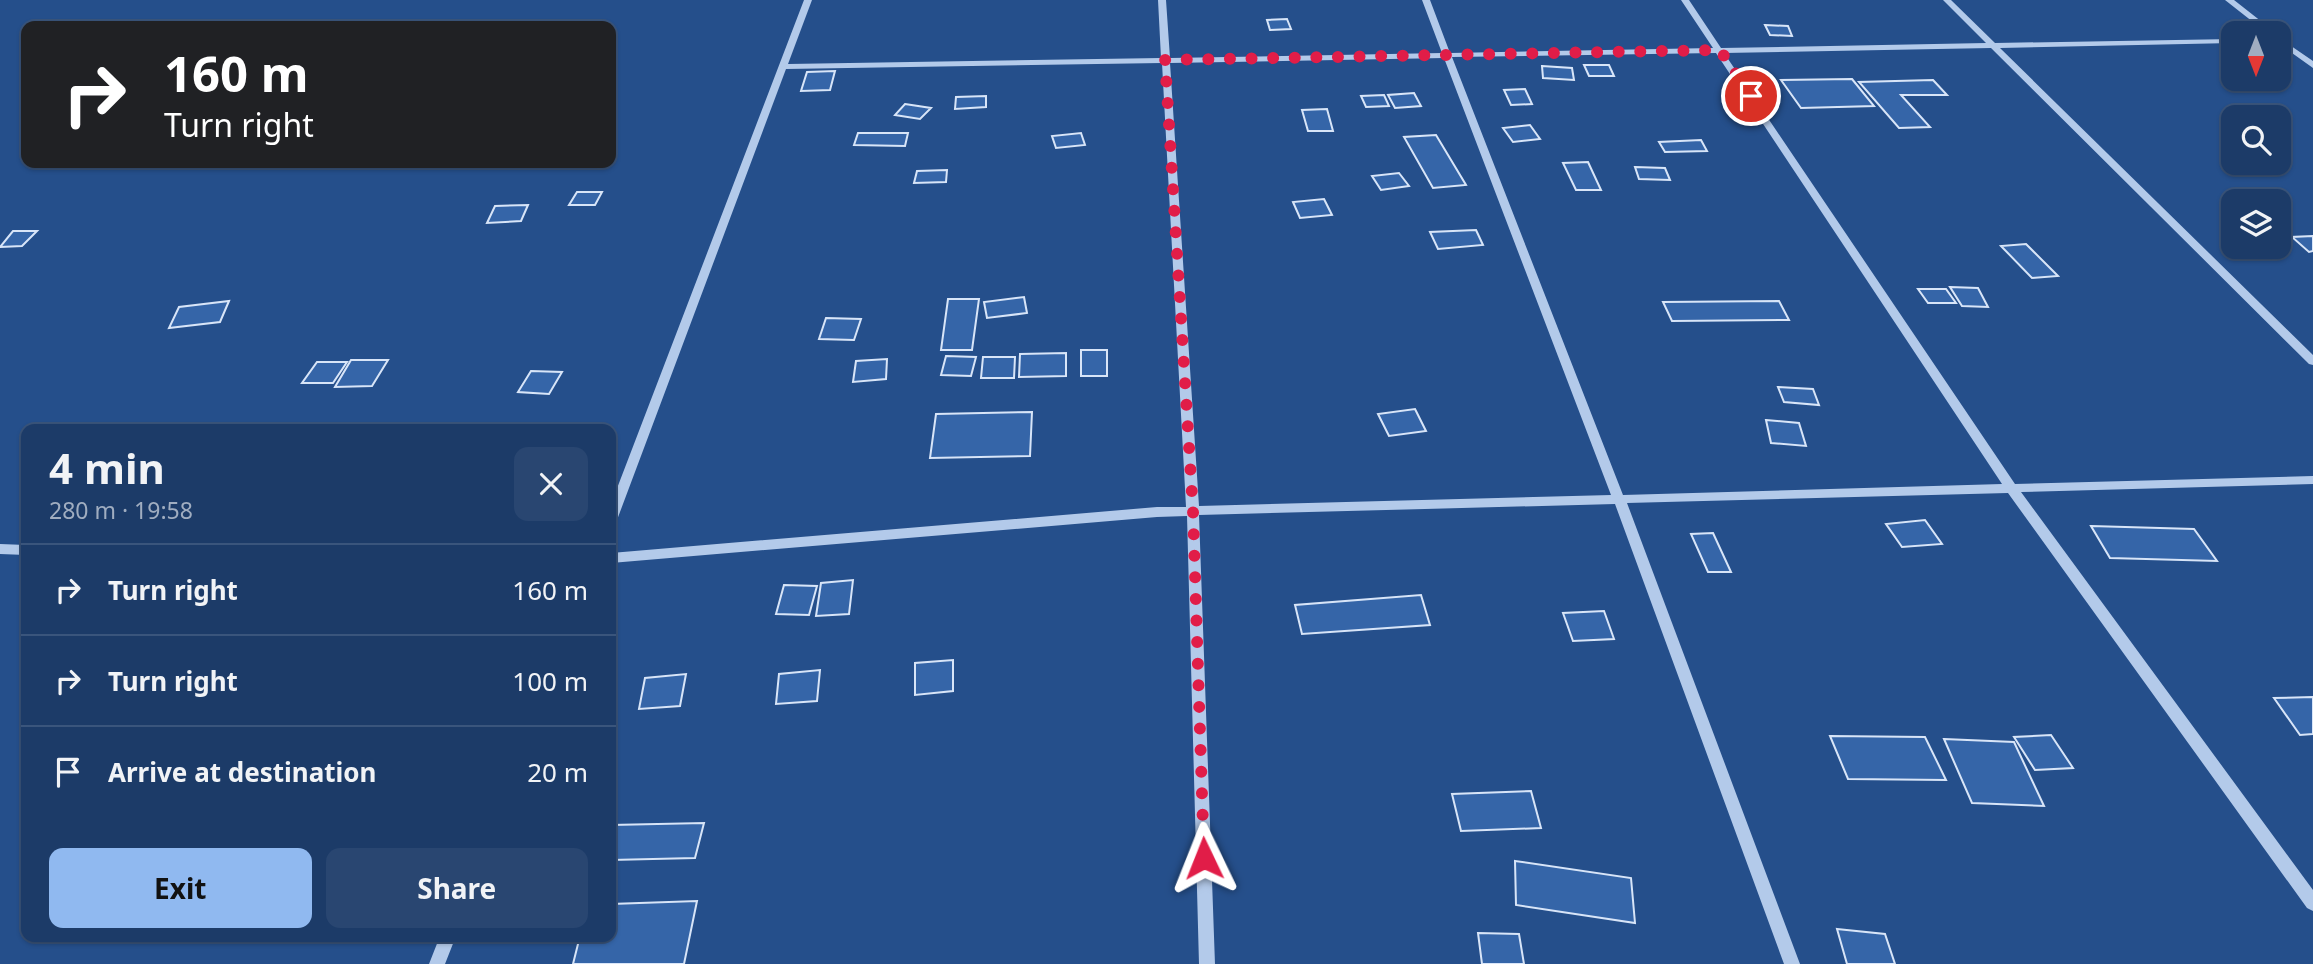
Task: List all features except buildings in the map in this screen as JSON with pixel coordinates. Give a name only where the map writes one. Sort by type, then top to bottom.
[{"type":"street","points":[[616,507],[808,0]]},
{"type":"street","points":[[1161,0],[1193,511],[1208,964]]},
{"type":"street","points":[[1426,0],[1619,499],[1792,964]]},
{"type":"street","points":[[1685,0],[2011,488],[2313,903]]},
{"type":"street","points":[[1947,0],[2313,361]]},
{"type":"street","points":[[2229,0],[2256,21]]},
{"type":"street","points":[[783,67],[2221,41]]},
{"type":"street","points":[[2291,48],[2313,65]]},
{"type":"street","points":[[616,558],[1193,511],[2313,480]]},
{"type":"street","points":[[0,549],[21,550]]},
{"type":"street","points":[[437,964],[446,942]]},
{"type":"route","points":[[1204,858],[1193,511],[1165,60],[1720,50],[1751,96]]}]
